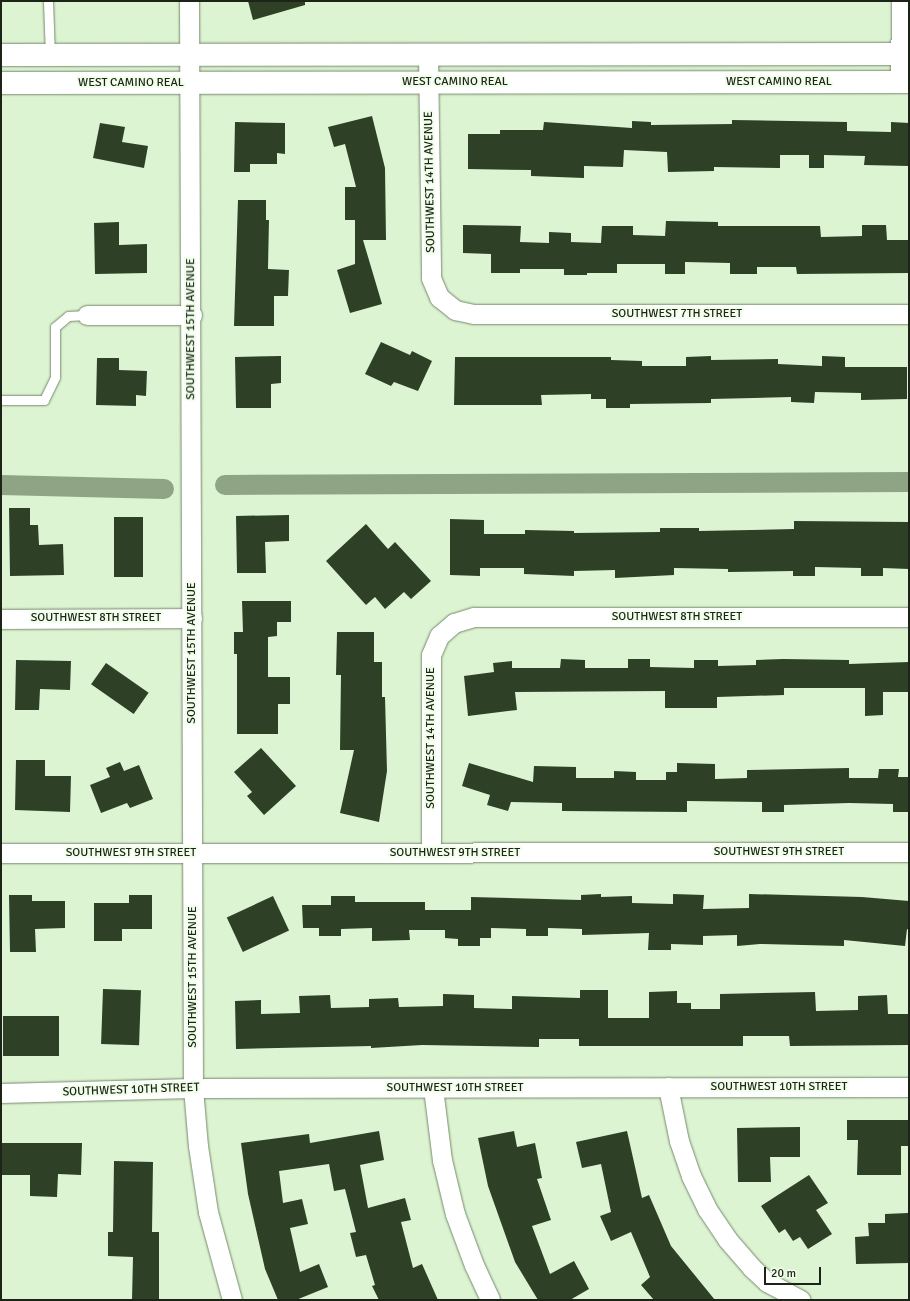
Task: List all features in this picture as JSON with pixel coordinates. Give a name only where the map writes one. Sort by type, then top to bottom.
[{"type":"street","name":"SOUTHWEST 15TH AVENUE","points":[[189,1],[192,315],[193,1088],[198,1146],[208,1212],[232,1300]]},
{"type":"street","points":[[900,1],[904,54],[904,82]]},
{"type":"street","name":"SOUTHWEST 14TH AVENUE","points":[[428,54],[431,278],[439,297],[448,304]]},
{"type":"street","points":[[1,55],[904,54]]},
{"type":"street","name":"WEST CAMINO REAL","points":[[1,83],[904,82]]},
{"type":"street","name":"SOUTHWEST 7TH STREET","points":[[448,304],[455,310],[474,314],[909,314]]},
{"type":"street","points":[[87,315],[192,315]]},
{"type":"street","name":"SOUTHWEST 8TH STREET","points":[[447,629],[454,622],[474,617],[909,617]]},
{"type":"street","name":"SOUTHWEST 8TH STREET","points":[[1,619],[192,618]]},
{"type":"street","name":"SOUTHWEST 14TH AVENUE","points":[[431,852],[431,655],[439,636],[447,629]]},
{"type":"street","name":"SOUTHWEST 9TH STREET","points":[[1,853],[909,852]]},
{"type":"street","points":[[668,1087],[678,1141],[691,1176],[707,1209],[727,1239],[751,1267],[768,1282],[800,1300]]},
{"type":"street","name":"SOUTHWEST 10TH STREET","points":[[1,1093],[193,1088],[909,1087]]},
{"type":"street","points":[[432,1088],[442,1160],[455,1214],[474,1265],[490,1300]]},
{"type":"lane","points":[[48,1],[50,55]]},
{"type":"lane","points":[[1,400],[44,400],[55,377],[55,327],[68,316],[87,315]]},
{"type":"building","points":[[248,1],[305,1],[305,5],[253,20]]},
{"type":"building","points":[[372,116],[385,168],[386,240],[363,240],[382,304],[350,313],[337,270],[355,264],[355,220],[345,220],[345,187],[356,187],[345,144],[334,147],[328,127]]},
{"type":"building","points":[[732,120],[847,122],[847,131],[891,132],[891,122],[909,123],[909,166],[864,165],[865,156],[824,155],[824,168],[809,168],[809,155],[780,155],[780,168],[714,167],[714,171],[668,172],[667,152],[624,150],[623,167],[584,166],[584,178],[531,176],[531,170],[468,169],[468,134],[500,134],[500,130],[543,130],[544,122],[632,128],[632,121],[651,122],[651,125],[732,124]]},
{"type":"building","points":[[235,122],[285,123],[285,154],[277,153],[277,164],[250,164],[250,172],[234,172]]},
{"type":"building","points":[[100,123],[125,127],[122,142],[148,146],[144,168],[93,158]]},
{"type":"building","points":[[238,200],[266,200],[266,220],[269,220],[268,269],[289,270],[288,296],[274,296],[274,326],[234,326]]},
{"type":"building","points":[[666,221],[718,222],[718,226],[820,226],[821,237],[862,236],[862,225],[886,225],[887,240],[909,240],[909,273],[797,274],[796,267],[757,267],[757,274],[730,274],[730,263],[685,262],[685,274],[665,274],[665,264],[617,264],[617,273],[587,273],[587,275],[564,275],[564,269],[520,269],[520,273],[491,273],[491,254],[463,253],[463,225],[521,226],[520,242],[549,243],[549,232],[571,233],[571,242],[601,243],[602,226],[633,226],[633,235],[665,236]]},
{"type":"building","points":[[119,222],[119,245],[147,244],[147,273],[95,274],[94,223]]},
{"type":"building","points":[[381,342],[410,355],[412,351],[432,361],[418,391],[394,382],[391,386],[365,374]]},
{"type":"building","points":[[281,356],[281,383],[271,384],[271,408],[236,408],[235,357]]},
{"type":"building","points":[[711,356],[711,360],[778,359],[778,364],[822,366],[822,356],[845,357],[845,367],[907,367],[907,399],[861,400],[861,393],[815,392],[814,403],[791,402],[791,397],[711,399],[711,403],[630,404],[630,408],[606,408],[606,399],[591,399],[591,394],[541,395],[542,405],[454,405],[455,357],[611,357],[611,360],[642,361],[642,366],[686,366],[686,357]]},
{"type":"building","points":[[97,358],[119,358],[119,370],[147,371],[146,396],[136,395],[136,406],[96,405]]},
{"type":"building","points":[[9,508],[30,508],[30,525],[38,525],[39,545],[63,544],[64,575],[10,576]]},
{"type":"building","points":[[289,515],[289,541],[265,542],[266,573],[237,573],[236,516]]},
{"type":"building","points":[[114,517],[143,517],[143,577],[114,577]]},
{"type":"building","points":[[450,519],[484,520],[484,534],[525,534],[525,530],[574,531],[574,533],[660,532],[660,528],[699,528],[699,531],[794,529],[794,521],[909,522],[909,569],[883,568],[883,576],[861,576],[861,568],[815,567],[815,576],[793,576],[793,571],[728,572],[728,569],[674,568],[674,575],[615,578],[615,570],[574,571],[574,576],[524,574],[524,568],[480,568],[480,576],[450,575]]},
{"type":"building","points":[[366,524],[388,549],[395,542],[431,581],[411,599],[404,592],[385,609],[375,597],[366,605],[326,561]]},
{"type":"building","points":[[242,601],[291,601],[291,622],[277,622],[277,636],[268,637],[268,677],[290,677],[290,704],[278,704],[278,734],[237,734],[237,654],[234,654],[234,632],[243,632]]},
{"type":"building","points":[[337,632],[374,632],[374,662],[382,662],[382,697],[385,697],[387,771],[379,822],[340,813],[354,750],[340,750],[341,675],[336,675]]},
{"type":"building","points":[[561,659],[585,660],[585,668],[628,668],[628,659],[650,659],[650,667],[694,668],[694,660],[718,660],[718,666],[756,665],[756,660],[783,659],[849,660],[849,664],[909,662],[909,692],[883,692],[883,715],[865,716],[865,688],[784,688],[784,695],[717,697],[717,708],[665,708],[665,691],[515,692],[517,710],[468,716],[464,676],[494,672],[493,663],[512,661],[512,668],[560,668]]},
{"type":"building","points":[[16,660],[71,661],[70,690],[40,689],[39,710],[15,710]]},
{"type":"building","points":[[106,663],[149,693],[134,714],[91,684]]},
{"type":"building","points":[[261,748],[296,786],[264,815],[247,796],[252,792],[234,772]]},
{"type":"building","points":[[16,760],[45,760],[45,776],[71,776],[70,812],[15,810]]},
{"type":"building","points":[[120,762],[124,771],[139,765],[153,799],[130,808],[127,803],[101,813],[90,785],[110,777],[106,768]]},
{"type":"building","points":[[469,763],[533,782],[534,766],[576,767],[576,778],[614,778],[614,771],[636,772],[636,780],[666,780],[666,772],[677,772],[677,763],[715,764],[715,779],[747,778],[747,770],[849,768],[849,778],[878,778],[879,769],[899,769],[898,777],[909,777],[909,812],[893,812],[893,804],[849,803],[784,805],[784,812],[762,812],[762,802],[687,801],[687,812],[562,811],[562,803],[511,802],[508,811],[487,805],[490,795],[462,786]]},
{"type":"building","points":[[601,894],[601,897],[632,896],[632,903],[673,904],[673,894],[704,895],[703,909],[749,908],[749,894],[862,897],[909,901],[909,930],[907,929],[905,946],[844,940],[844,946],[760,944],[737,946],[737,935],[703,936],[703,945],[671,944],[671,950],[648,950],[649,933],[582,935],[582,929],[548,928],[548,936],[526,936],[526,929],[491,928],[491,938],[480,938],[480,946],[458,946],[458,939],[445,938],[445,930],[409,930],[410,940],[372,941],[372,928],[341,929],[341,936],[319,936],[319,928],[303,928],[302,905],[331,905],[331,896],[355,896],[355,902],[425,902],[425,910],[471,910],[471,897],[581,900],[581,895]]},
{"type":"building","points":[[9,895],[32,895],[32,901],[65,901],[65,928],[35,929],[36,952],[10,952]]},
{"type":"building","points":[[129,895],[152,895],[152,929],[122,929],[122,941],[94,941],[94,903],[129,903]]},
{"type":"building","points":[[273,896],[289,930],[243,952],[227,918]]},
{"type":"building","points":[[103,989],[141,990],[139,1045],[101,1044]]},
{"type":"building","points":[[580,990],[608,990],[608,1018],[649,1018],[649,992],[677,991],[677,1003],[691,1003],[691,1009],[720,1009],[720,994],[815,992],[816,1011],[858,1010],[858,996],[887,995],[888,1014],[909,1014],[909,1045],[790,1046],[789,1036],[743,1036],[743,1046],[579,1046],[579,1039],[539,1039],[539,1047],[422,1045],[371,1048],[371,1046],[236,1049],[235,1001],[261,1000],[261,1014],[300,1013],[299,996],[330,995],[331,1008],[369,1007],[369,999],[398,998],[399,1007],[443,1006],[443,994],[474,995],[474,1008],[512,1009],[512,996],[580,998]]},
{"type":"building","points":[[3,1016],[59,1016],[59,1056],[3,1056]]},
{"type":"building","points":[[847,1120],[909,1120],[909,1146],[901,1146],[901,1175],[857,1175],[858,1140],[847,1140]]},
{"type":"building","points":[[800,1127],[800,1157],[770,1157],[771,1182],[738,1182],[737,1128]]},
{"type":"building","points":[[379,1131],[384,1160],[360,1165],[368,1208],[405,1198],[411,1220],[401,1222],[413,1268],[422,1264],[438,1300],[379,1300],[372,1286],[375,1285],[366,1255],[356,1257],[350,1233],[356,1232],[345,1189],[334,1191],[329,1164],[279,1171],[283,1203],[302,1199],[308,1224],[290,1228],[300,1272],[319,1264],[328,1287],[296,1300],[278,1300],[265,1269],[248,1194],[241,1143],[309,1134],[310,1143]]},
{"type":"building","points":[[514,1131],[517,1147],[535,1143],[542,1178],[537,1179],[551,1220],[532,1226],[550,1274],[574,1261],[589,1289],[570,1300],[538,1300],[515,1262],[488,1186],[478,1138]]},
{"type":"building","points":[[627,1131],[642,1198],[649,1195],[671,1246],[715,1300],[654,1300],[641,1285],[650,1277],[631,1232],[611,1241],[600,1216],[611,1212],[601,1164],[582,1168],[576,1142]]},
{"type":"building","points":[[1,1143],[82,1143],[81,1175],[58,1174],[57,1197],[30,1196],[30,1175],[1,1175]]},
{"type":"building","points":[[114,1161],[153,1162],[152,1232],[159,1232],[159,1300],[132,1300],[133,1257],[108,1256],[108,1232],[113,1232]]},
{"type":"building","points":[[809,1175],[828,1203],[816,1210],[832,1234],[808,1249],[800,1237],[793,1241],[785,1229],[779,1233],[761,1206]]},
{"type":"building","points":[[908,1213],[909,1263],[856,1264],[855,1237],[869,1236],[868,1223],[885,1223],[885,1214]]},
{"type":"waterway","points":[[225,485],[909,482]]},
{"type":"waterway","points":[[1,485],[164,489]]}]
